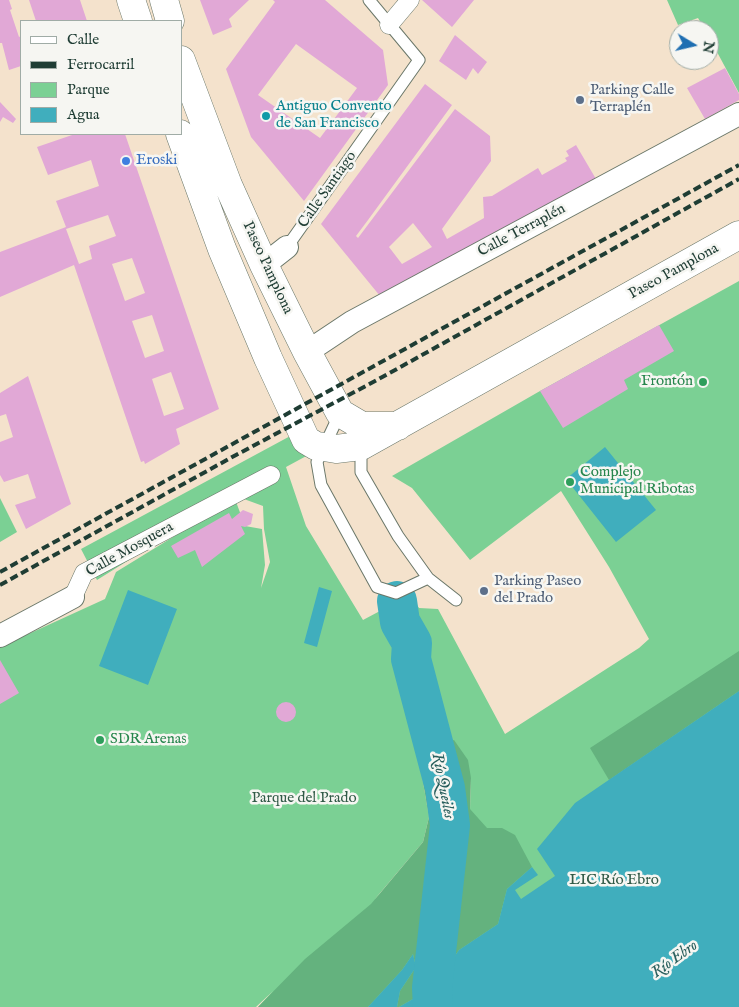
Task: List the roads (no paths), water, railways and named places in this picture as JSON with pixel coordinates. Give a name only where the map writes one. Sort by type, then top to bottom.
[{"type":"main road","points":[[131,0],[138,20]]},
{"type":"main road","points":[[164,0],[170,20]]},
{"type":"main road","name":"Paseo Pamplona","points":[[182,63],[228,185],[264,265],[307,352],[355,428]]},
{"type":"main road","name":"Paseo Pamplona","points":[[180,135],[222,250],[268,358],[306,440],[316,446],[336,449],[355,428],[400,426],[739,235]]},
{"type":"street","points":[[389,25],[410,0]]},
{"type":"street","name":"Calle Terraplén","points":[[307,352],[360,318],[739,114]]},
{"type":"street","name":"Calle Santiago","points":[[264,265],[287,247]]},
{"type":"street","name":"Calle Mosquera","points":[[0,636],[73,597],[84,573],[271,475]]},
{"type":"lane","points":[[369,0],[389,25]]},
{"type":"lane","name":"Calle Santiago","points":[[287,247],[419,60],[389,25]]},
{"type":"lane","points":[[355,428],[361,472],[398,536],[428,578],[456,600]]},
{"type":"lane","points":[[324,447],[317,462],[321,485],[376,587],[396,593],[428,578]]},
{"type":"water","points":[[605,447],[656,510],[616,542],[566,479]]},
{"type":"water","points":[[319,587],[332,591],[317,647],[304,643]]},
{"type":"water","points":[[128,590],[177,609],[148,685],[99,666]]},
{"type":"water","name":"LIC Río Ebro","points":[[739,691],[739,1007],[399,1007],[432,988],[459,950],[498,924],[507,889],[532,867],[538,875],[515,890],[521,899],[555,876],[537,849],[575,803]]},
{"type":"water","points":[[413,954],[416,967],[400,991],[397,1007],[368,1007],[402,970]]},
{"type":"waterway","name":"Río Queiles","points":[[397,601],[400,622],[412,643],[411,659],[445,788],[450,825],[432,988],[433,1007]]},
{"type":"railway","points":[[0,572],[739,165]]},
{"type":"railway","points":[[0,585],[377,380],[739,179]]},
{"type":"place","name":"Parking Calle Terraplén","points":[[580,100]]},
{"type":"place","name":"Antiguo Convento de San Francisco","points":[[266,116]]},
{"type":"place","name":"Eroski","points":[[126,161]]},
{"type":"place","name":"Frontón","points":[[703,382]]},
{"type":"place","name":"Complejo Municipal Ribotas","points":[[570,482]]},
{"type":"place","name":"Parking Paseo del Prado","points":[[484,591]]},
{"type":"place","name":"SDR Arenas","points":[[100,740]]},
{"type":"park label","name":"Parque del Prado","points":[[304,799]]},
{"type":"water label","name":"Río Ebro","points":[[675,960]]}]
